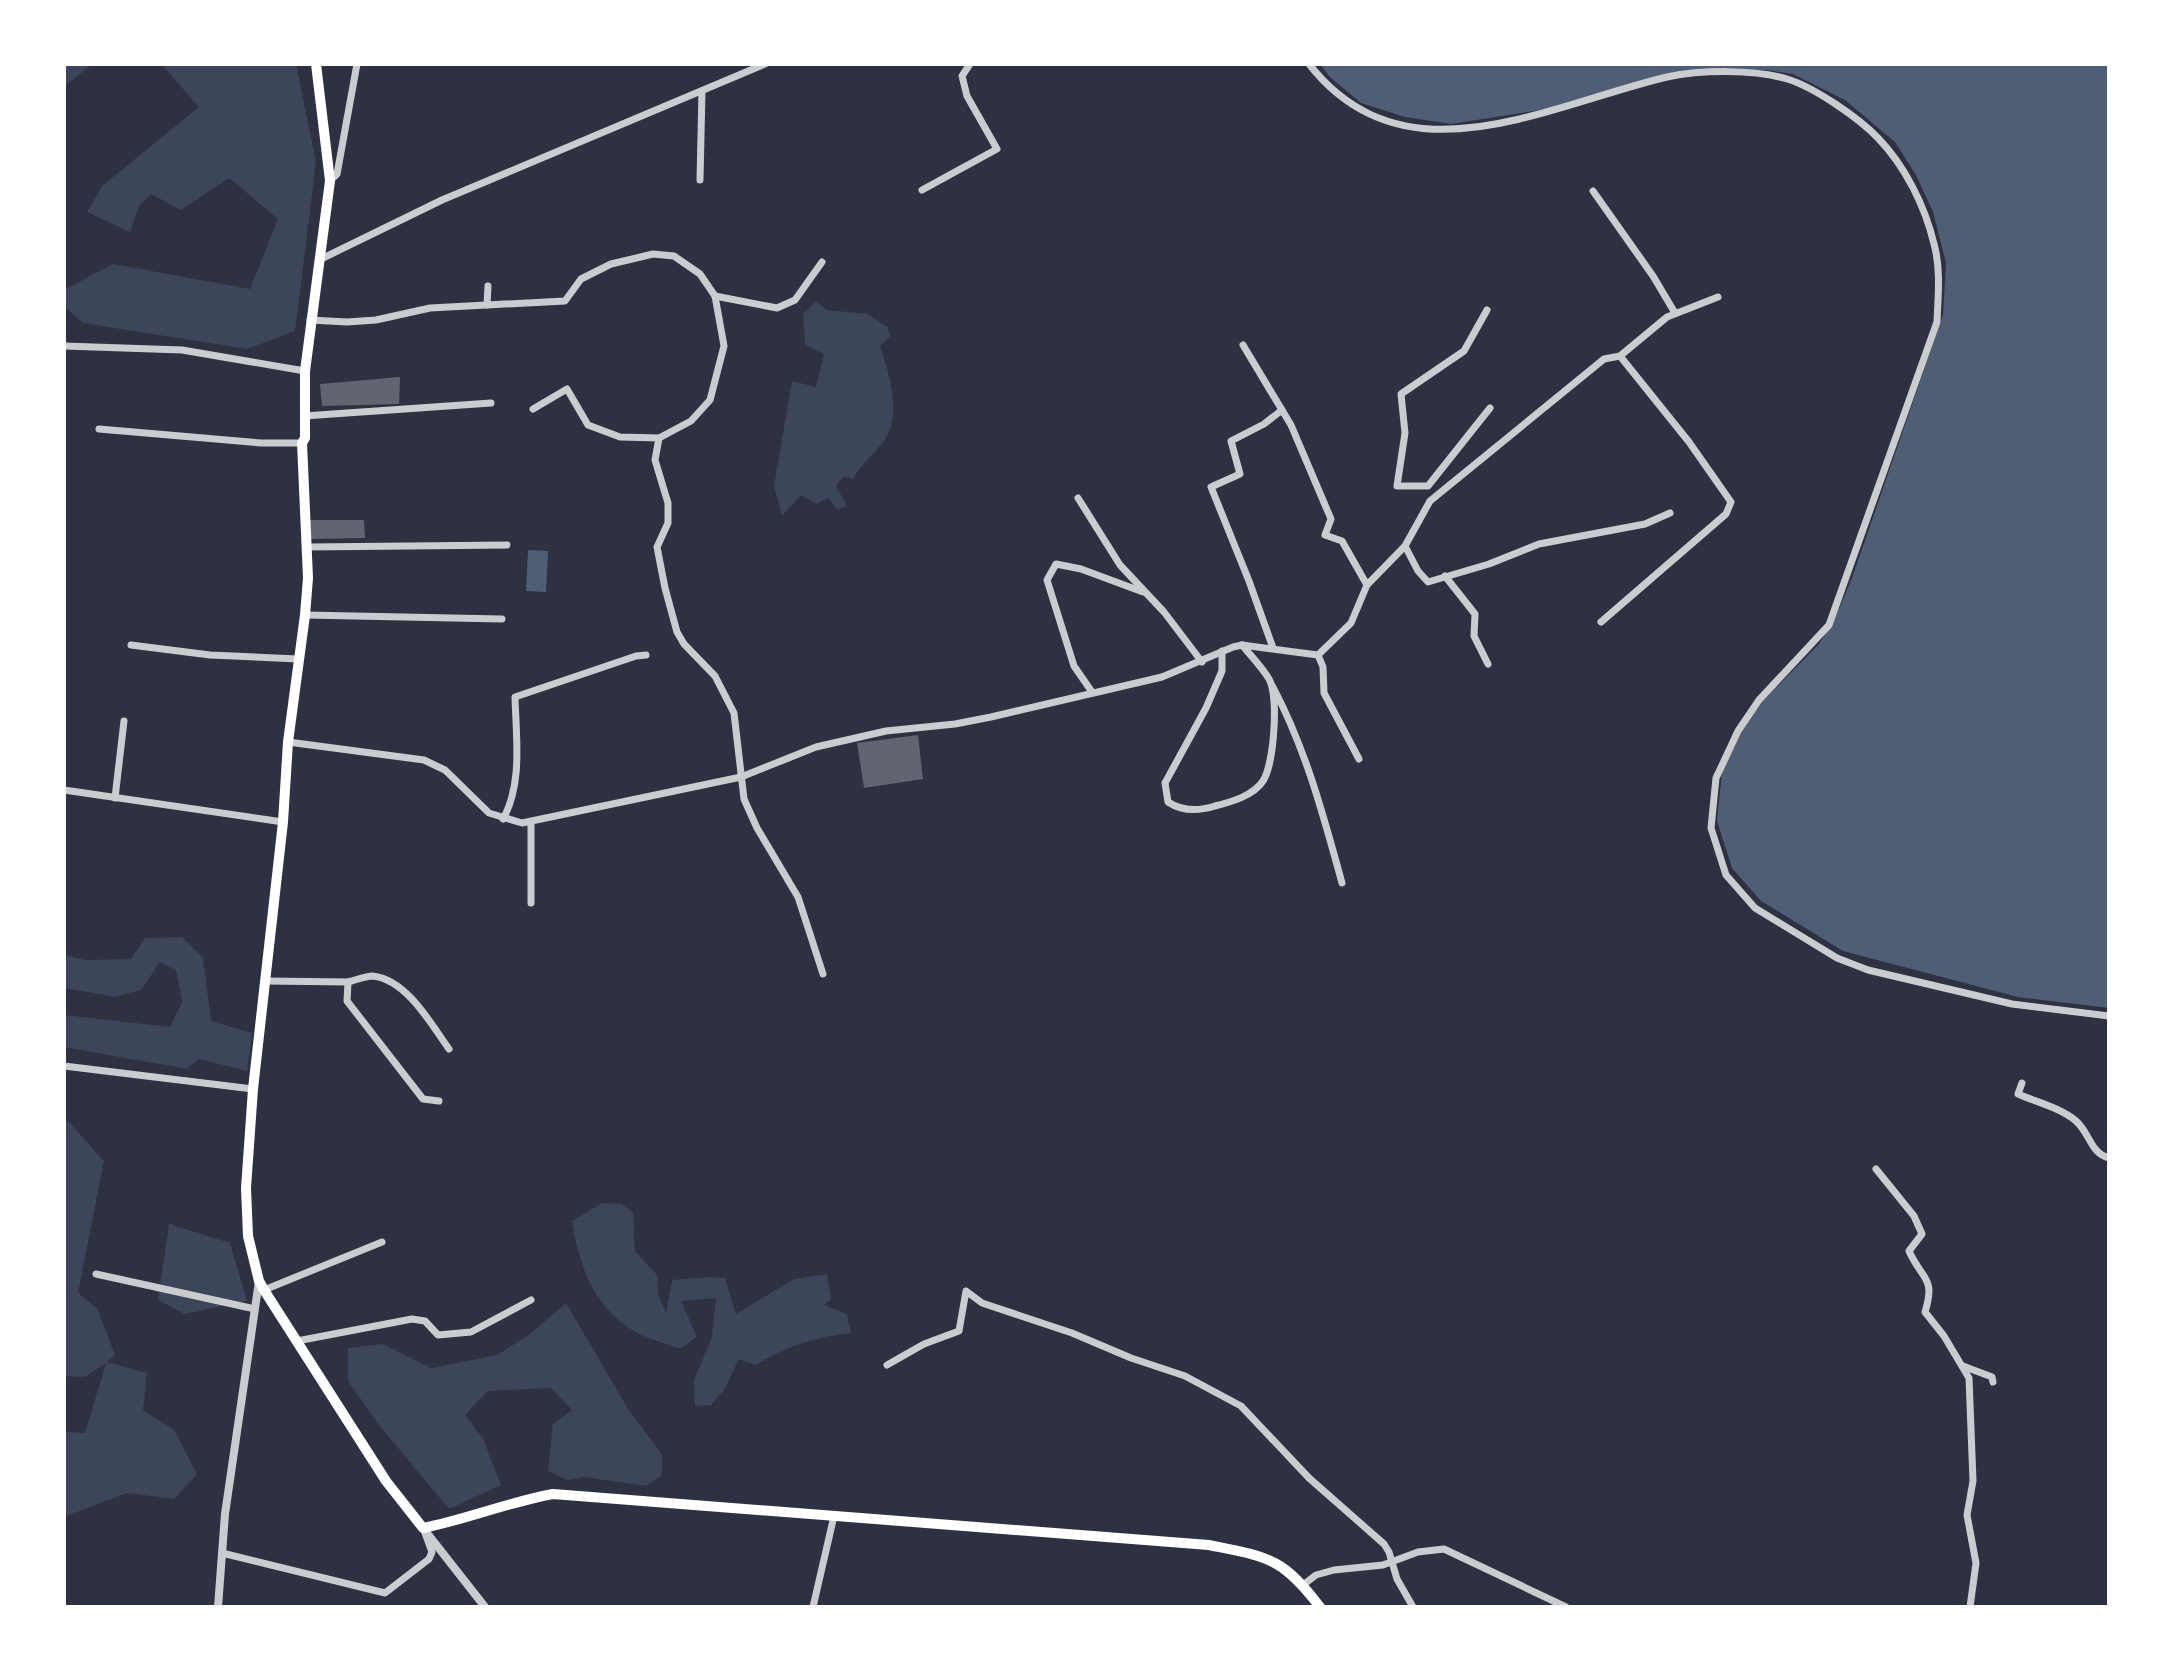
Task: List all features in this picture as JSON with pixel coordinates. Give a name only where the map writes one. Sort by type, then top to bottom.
[{"type":"main road","points":[[316,64],[330,181],[305,371],[305,438],[302,443],[308,547],[305,615],[288,742],[283,822],[253,1089],[246,1188],[248,1236],[262,1286],[386,1481],[423,1528],[460,1520],[512,1502],[553,1494],[1209,1545],[1259,1555],[1284,1566],[1320,1607]]},
{"type":"street","points":[[330,181],[337,174],[357,64]]},
{"type":"street","points":[[922,190],[997,149],[967,96],[962,76],[970,64]]},
{"type":"street","points":[[1309,64],[1324,84],[1356,108],[1392,123],[1444,131],[1540,116],[1669,77],[1716,73],[1761,74],[1789,80],[1838,106],[1869,129],[1888,149],[1910,182],[1934,244],[1939,286],[1937,322],[1829,625],[1759,700],[1738,731],[1716,778],[1711,828],[1726,875],[1755,908],[1837,958],[1868,970],[2012,1004],[2109,1016]]},
{"type":"street","points":[[319,260],[442,200],[761,65]]},
{"type":"street","points":[[700,180],[702,91]]},
{"type":"street","points":[[1593,191],[1675,313]]},
{"type":"street","points":[[310,320],[376,320],[430,308],[565,301],[581,279],[611,264],[653,254],[674,256],[700,274],[715,296],[724,346],[710,400],[691,421],[659,438],[620,437],[588,425],[567,389],[533,409]]},
{"type":"street","points":[[715,296],[777,308],[795,300],[822,262]]},
{"type":"street","points":[[487,305],[488,286]]},
{"type":"street","points":[[1318,655],[1351,623],[1367,585],[1405,546],[1430,501],[1604,359],[1620,356],[1675,313],[1718,297]]},
{"type":"street","points":[[1428,486],[1397,486],[1405,433],[1401,394],[1464,351],[1487,310]]},
{"type":"street","points":[[1243,345],[1291,425],[1331,519],[1325,535],[1342,541],[1367,585]]},
{"type":"street","points":[[64,346],[182,350],[305,371]]},
{"type":"street","points":[[1601,622],[1726,514],[1731,502],[1643,381],[1620,356]]},
{"type":"street","points":[[304,416],[491,403]]},
{"type":"street","points":[[1430,501],[1428,486],[1490,408]]},
{"type":"street","points":[[1273,648],[1211,487],[1240,474],[1231,441],[1264,424],[1282,410]]},
{"type":"street","points":[[99,429],[261,443],[302,443]]},
{"type":"street","points":[[659,438],[655,460],[668,503],[668,523],[657,547],[677,632],[684,644],[715,676],[734,713],[744,799],[757,828],[798,897],[823,974]]},
{"type":"street","points":[[1078,498],[1120,565],[1164,612],[1202,662]]},
{"type":"street","points":[[1405,546],[1418,571],[1428,582],[1489,564],[1539,544],[1645,524],[1670,513]]},
{"type":"street","points":[[308,547],[507,545]]},
{"type":"street","points":[[1092,692],[1074,666],[1047,580],[1056,564],[1081,569],[1143,592]]},
{"type":"street","points":[[1445,576],[1475,614],[1474,636],[1488,664]]},
{"type":"street","points":[[305,615],[502,619]]},
{"type":"street","points":[[131,645],[210,655],[298,659]]},
{"type":"street","points":[[288,742],[424,760],[445,770],[489,813],[522,823],[741,777],[830,744],[886,731],[979,720],[1162,677],[1242,645],[1318,655]]},
{"type":"street","points":[[1242,645],[1271,681],[1290,719],[1313,776],[1342,883]]},
{"type":"street","points":[[1222,651],[1222,671],[1206,708],[1165,783],[1168,802],[1176,807],[1201,809],[1232,802],[1245,797],[1263,781],[1275,735],[1271,681]]},
{"type":"street","points":[[503,819],[511,806],[516,771],[515,697],[646,655]]},
{"type":"street","points":[[1318,655],[1323,667],[1324,693],[1359,759]]},
{"type":"street","points":[[115,798],[124,721]]},
{"type":"street","points":[[64,790],[283,822]]},
{"type":"street","points":[[531,822],[531,903]]},
{"type":"street","points":[[266,981],[348,982],[369,976],[384,979],[398,987],[449,1049]]},
{"type":"street","points":[[348,982],[347,1001],[423,1099],[439,1101]]},
{"type":"street","points":[[64,1066],[253,1089]]},
{"type":"street","points":[[2022,1083],[2018,1094],[2078,1122],[2096,1152],[2109,1158]]},
{"type":"street","points":[[1876,1169],[1914,1216],[1922,1234],[1909,1251],[1929,1284],[1931,1293],[1925,1312],[1944,1336],[1957,1363],[1992,1377],[1993,1382]]},
{"type":"street","points":[[218,1607],[225,1514],[255,1309],[262,1286],[382,1242]]},
{"type":"street","points":[[96,1274],[255,1309]]},
{"type":"street","points":[[887,1365],[924,1344],[959,1331],[966,1291],[982,1303],[1185,1376],[1241,1406],[1309,1478],[1384,1544],[1393,1561],[1397,1579],[1413,1607]]},
{"type":"street","points":[[297,1341],[412,1319],[425,1321],[438,1335],[471,1332],[531,1300]]},
{"type":"street","points":[[1963,1366],[1969,1378],[1972,1401],[1973,1481],[1967,1515],[1976,1563],[1970,1607]]},
{"type":"street","points":[[813,1607],[834,1516]]},
{"type":"street","points":[[222,1553],[385,1593],[429,1559],[432,1552],[423,1528]]},
{"type":"street","points":[[423,1528],[485,1607]]},
{"type":"street","points":[[1303,1585],[1316,1575],[1334,1570],[1383,1565],[1418,1552],[1444,1549],[1566,1607]]},
{"type":"shaded area","points":[[64,64],[93,64],[64,86]]},
{"type":"shaded area","points":[[161,64],[296,64],[316,162],[295,331],[247,349],[83,323],[64,306],[64,290],[113,264],[250,289],[278,219],[229,178],[181,210],[151,194],[139,206],[130,232],[87,212],[102,186],[199,107]]},
{"type":"shaded area","points":[[1320,64],[2109,64],[2109,1008],[2018,997],[1843,951],[1761,901],[1732,868],[1717,821],[1722,771],[1744,726],[1765,699],[1819,644],[1835,618],[1852,578],[1943,315],[1946,263],[1933,212],[1916,175],[1895,142],[1845,100],[1793,74],[1767,70],[1671,73],[1546,109],[1451,124],[1405,117],[1361,103],[1330,77]]},
{"type":"shaded area","points":[[816,301],[827,310],[867,314],[888,327],[890,337],[880,346],[892,393],[893,418],[885,439],[853,479],[843,477],[836,486],[847,506],[837,510],[829,498],[816,504],[801,495],[782,516],[774,486],[792,381],[816,387],[824,354],[805,345],[803,314]]},
{"type":"shaded area","points":[[528,550],[548,551],[546,592],[526,591]]},
{"type":"shaded area","points":[[182,937],[203,958],[211,1021],[252,1033],[247,1071],[199,1059],[187,1069],[64,1047],[64,1015],[170,1027],[182,1002],[176,970],[160,962],[141,990],[115,997],[64,988],[64,955],[86,960],[131,959],[145,938]]},
{"type":"shaded area","points":[[64,1121],[69,1122],[104,1161],[78,1293],[97,1308],[115,1355],[107,1362],[147,1373],[143,1410],[174,1430],[197,1474],[174,1499],[127,1493],[64,1517],[64,1432],[85,1433],[106,1363],[85,1377],[64,1376]]},
{"type":"shaded area","points":[[602,1203],[621,1204],[633,1212],[635,1251],[657,1275],[658,1294],[666,1313],[672,1280],[725,1278],[736,1314],[794,1279],[827,1274],[831,1299],[824,1305],[847,1314],[851,1333],[801,1344],[755,1365],[739,1359],[724,1390],[711,1405],[695,1406],[694,1380],[712,1337],[716,1298],[681,1301],[697,1337],[680,1349],[639,1334],[620,1321],[590,1284],[572,1221]]},
{"type":"shaded area","points":[[169,1224],[230,1243],[247,1301],[184,1314],[158,1300]]},
{"type":"shaded area","points":[[566,1303],[627,1407],[662,1455],[662,1475],[646,1486],[584,1477],[567,1480],[548,1471],[553,1424],[572,1410],[551,1388],[488,1391],[465,1415],[483,1439],[501,1485],[449,1509],[379,1425],[348,1381],[348,1348],[383,1344],[431,1368],[497,1355],[530,1334]]},
{"type":"building","points":[[400,377],[399,404],[322,406],[320,384]]},
{"type":"building","points":[[310,520],[364,520],[365,538],[310,539]]},
{"type":"building","points":[[918,735],[923,779],[864,788],[857,743]]}]
